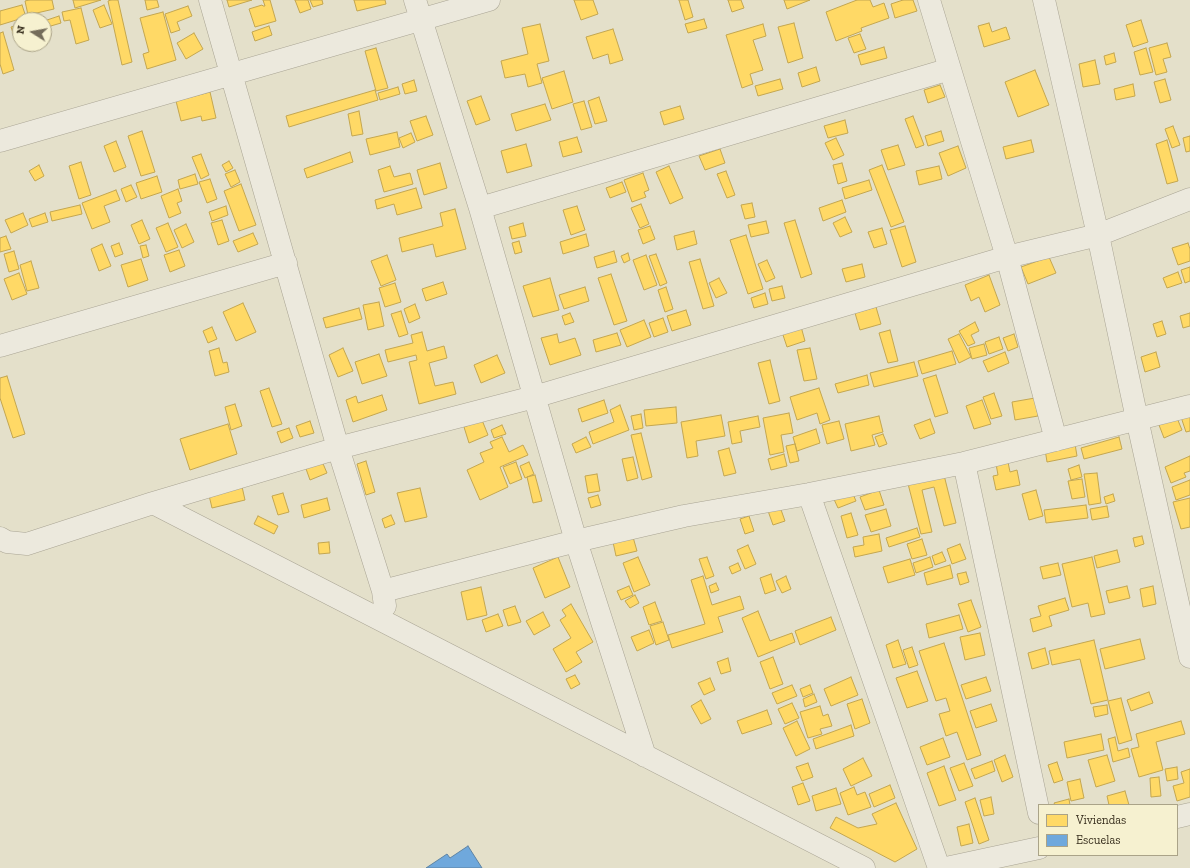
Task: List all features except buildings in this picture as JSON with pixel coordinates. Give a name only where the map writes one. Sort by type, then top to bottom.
[{"type":"street","points":[[210,0],[338,448],[383,591],[389,625]]},
{"type":"street","points":[[415,0],[480,208],[576,541],[645,756]]},
{"type":"street","points":[[0,142],[231,74],[421,21],[489,0]]},
{"type":"street","points":[[929,0],[1007,257],[1056,440]]},
{"type":"street","points":[[1044,0],[1098,235],[1190,657]]},
{"type":"street","points":[[480,208],[950,69]]},
{"type":"street","points":[[0,538],[7,542],[27,544],[152,503],[338,448],[534,397],[1007,257],[1098,235],[1190,199]]},
{"type":"street","points":[[0,346],[286,263]]},
{"type":"street","points":[[383,591],[576,541],[684,516],[809,494],[964,463],[1190,406]]},
{"type":"street","points":[[964,463],[1038,808]]},
{"type":"street","points":[[809,494],[939,868]]},
{"type":"street","points":[[152,503],[864,868]]},
{"type":"street","points":[[1178,817],[1190,814]]},
{"type":"street","points":[[946,868],[1038,848]]}]
